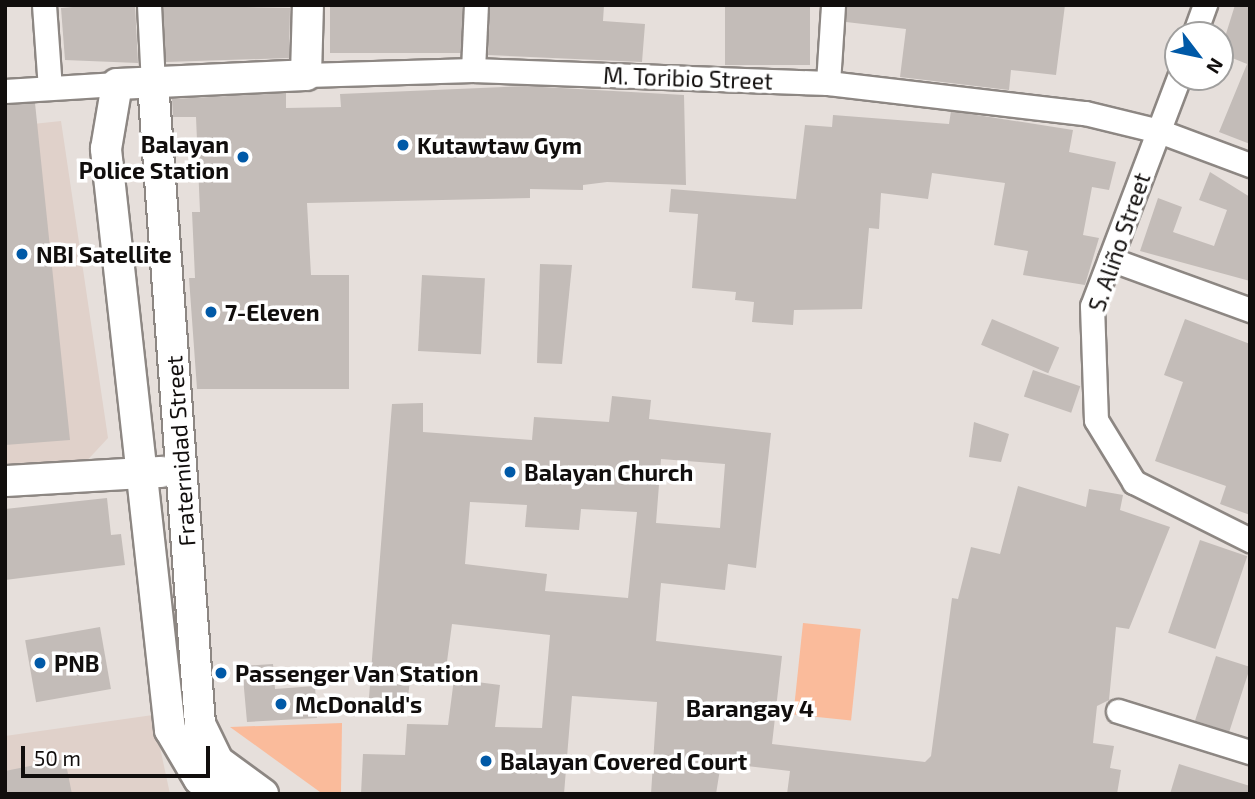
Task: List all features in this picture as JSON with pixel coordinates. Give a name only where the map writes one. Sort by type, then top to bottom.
[{"type":"street","points":[[44,5],[50,88]]},
{"type":"street","points":[[149,5],[153,82]]},
{"type":"street","points":[[306,75],[308,5]]},
{"type":"street","points":[[473,70],[477,5]]},
{"type":"street","points":[[828,83],[833,5]]},
{"type":"street","name":"M. Toribio Street","points":[[117,84],[473,70],[828,83],[1086,113],[1159,131],[1250,165]]},
{"type":"street","name":"Fraternidad Street","points":[[153,82],[200,724],[218,761],[263,794]]},
{"type":"street","points":[[5,91],[117,84]]},
{"type":"street","name":"Fraternidad Street","points":[[117,84],[106,149],[170,730],[199,779],[223,794]]},
{"type":"street","name":"S. Aliño Street","points":[[1174,91],[1092,306],[1096,420],[1134,482],[1250,540]]},
{"type":"street","points":[[1110,259],[1250,310]]},
{"type":"street","points":[[5,481],[181,470]]},
{"type":"street","points":[[1118,711],[1250,752]]},
{"type":"shaded area","points":[[61,121],[108,438],[82,466],[5,470],[5,127]]},
{"type":"shaded area","points":[[803,623],[861,629],[851,721],[793,714]]},
{"type":"shaded area","points":[[153,715],[170,794],[5,794],[5,736]]},
{"type":"shaded area","points":[[342,723],[341,792],[320,792],[230,727]]},
{"type":"building","points":[[135,5],[138,63],[65,60],[61,8]]},
{"type":"building","points":[[163,5],[290,8],[289,58],[166,62]]},
{"type":"building","points":[[330,5],[462,5],[462,53],[330,53]]},
{"type":"building","points":[[490,5],[604,5],[603,21],[645,24],[642,62],[488,55]]},
{"type":"building","points":[[725,5],[810,5],[810,65],[725,65]]},
{"type":"building","points":[[847,5],[1065,5],[1056,75],[1011,70],[1009,90],[900,77],[906,29],[846,22]]},
{"type":"building","points":[[1235,5],[1250,5],[1250,144],[1219,132],[1247,64],[1234,59],[1234,21],[1230,21]]},
{"type":"building","points":[[525,86],[684,95],[686,185],[607,182],[583,185],[583,190],[530,189],[530,198],[307,203],[311,275],[349,275],[349,389],[197,389],[189,278],[195,278],[192,212],[200,212],[196,117],[173,117],[172,99],[286,93],[286,108],[341,107],[340,94]]},
{"type":"building","points":[[35,103],[70,440],[5,445],[5,105]]},
{"type":"building","points":[[951,111],[1073,130],[1069,152],[1116,162],[1109,190],[1092,187],[1083,235],[1099,238],[1085,285],[1023,275],[1028,251],[994,245],[1005,183],[932,173],[928,199],[881,193],[879,229],[869,228],[862,309],[794,310],[793,325],[752,322],[754,302],[735,300],[736,292],[692,288],[698,214],[669,212],[671,189],[796,199],[805,125],[832,127],[833,115],[949,124]]},
{"type":"building","points":[[1210,172],[1250,197],[1250,281],[1140,251],[1158,198],[1182,207],[1173,232],[1214,246],[1227,210],[1199,200]]},
{"type":"building","points":[[540,264],[572,265],[562,364],[537,363]]},
{"type":"building","points":[[422,275],[485,278],[481,354],[418,351]]},
{"type":"building","points":[[992,319],[1059,348],[1048,373],[981,345]]},
{"type":"building","points":[[1185,319],[1250,344],[1250,515],[1220,504],[1226,486],[1155,461],[1183,382],[1164,375]]},
{"type":"building","points":[[1033,370],[1080,386],[1071,413],[1024,396]]},
{"type":"building","points":[[612,396],[651,400],[649,419],[771,433],[756,568],[728,564],[725,590],[661,583],[656,641],[782,656],[772,744],[925,762],[931,756],[952,598],[958,599],[971,547],[1000,554],[1018,486],[1086,507],[1089,489],[1123,495],[1120,510],[1170,527],[1129,629],[1116,627],[1109,700],[1097,706],[1093,743],[1114,746],[1110,768],[1121,770],[1117,794],[787,794],[790,771],[721,763],[716,794],[651,794],[657,702],[572,696],[564,794],[361,794],[363,754],[405,755],[407,724],[448,725],[454,679],[500,685],[495,727],[542,728],[550,635],[452,624],[444,684],[410,680],[406,714],[368,710],[392,404],[423,403],[423,432],[532,440],[534,417],[609,422]],"holes":[[[661,459],[725,464],[720,528],[656,523]],[[470,502],[527,505],[525,527],[579,530],[581,509],[637,512],[628,598],[545,591],[547,574],[465,564]]]},
{"type":"building","points":[[974,422],[1009,434],[1001,462],[969,457]]},
{"type":"building","points":[[107,498],[111,535],[121,534],[125,565],[5,580],[5,509]]},
{"type":"building","points":[[1200,540],[1247,556],[1215,649],[1168,633]]},
{"type":"building","points":[[100,627],[111,689],[36,702],[25,640]]},
{"type":"building","points":[[1216,656],[1250,667],[1229,732],[1195,721]]},
{"type":"building","name":"McDonald's","points":[[273,664],[275,689],[315,686],[317,718],[247,722],[242,666]]},
{"type":"building","points":[[65,759],[72,794],[5,794],[5,771]]},
{"type":"building","points":[[1179,764],[1250,786],[1250,794],[1170,794]]},
{"type":"place","name":"Kutawtaw Gym","points":[[403,145]]},
{"type":"place","name":"Balayan Police Station","points":[[243,157]]},
{"type":"place","name":"NBI Satellite","points":[[22,254]]},
{"type":"place","name":"7-Eleven","points":[[211,312]]},
{"type":"place","name":"Balayan Church","points":[[510,472]]},
{"type":"place","name":"PNB","points":[[40,663]]},
{"type":"place","name":"Passenger Van Station","points":[[221,673]]},
{"type":"place","name":"McDonald's","points":[[281,704]]},
{"type":"place","name":"Balayan Covered Court","points":[[486,761]]},
{"type":"district","name":"Barangay 4","points":[[750,708]]}]
